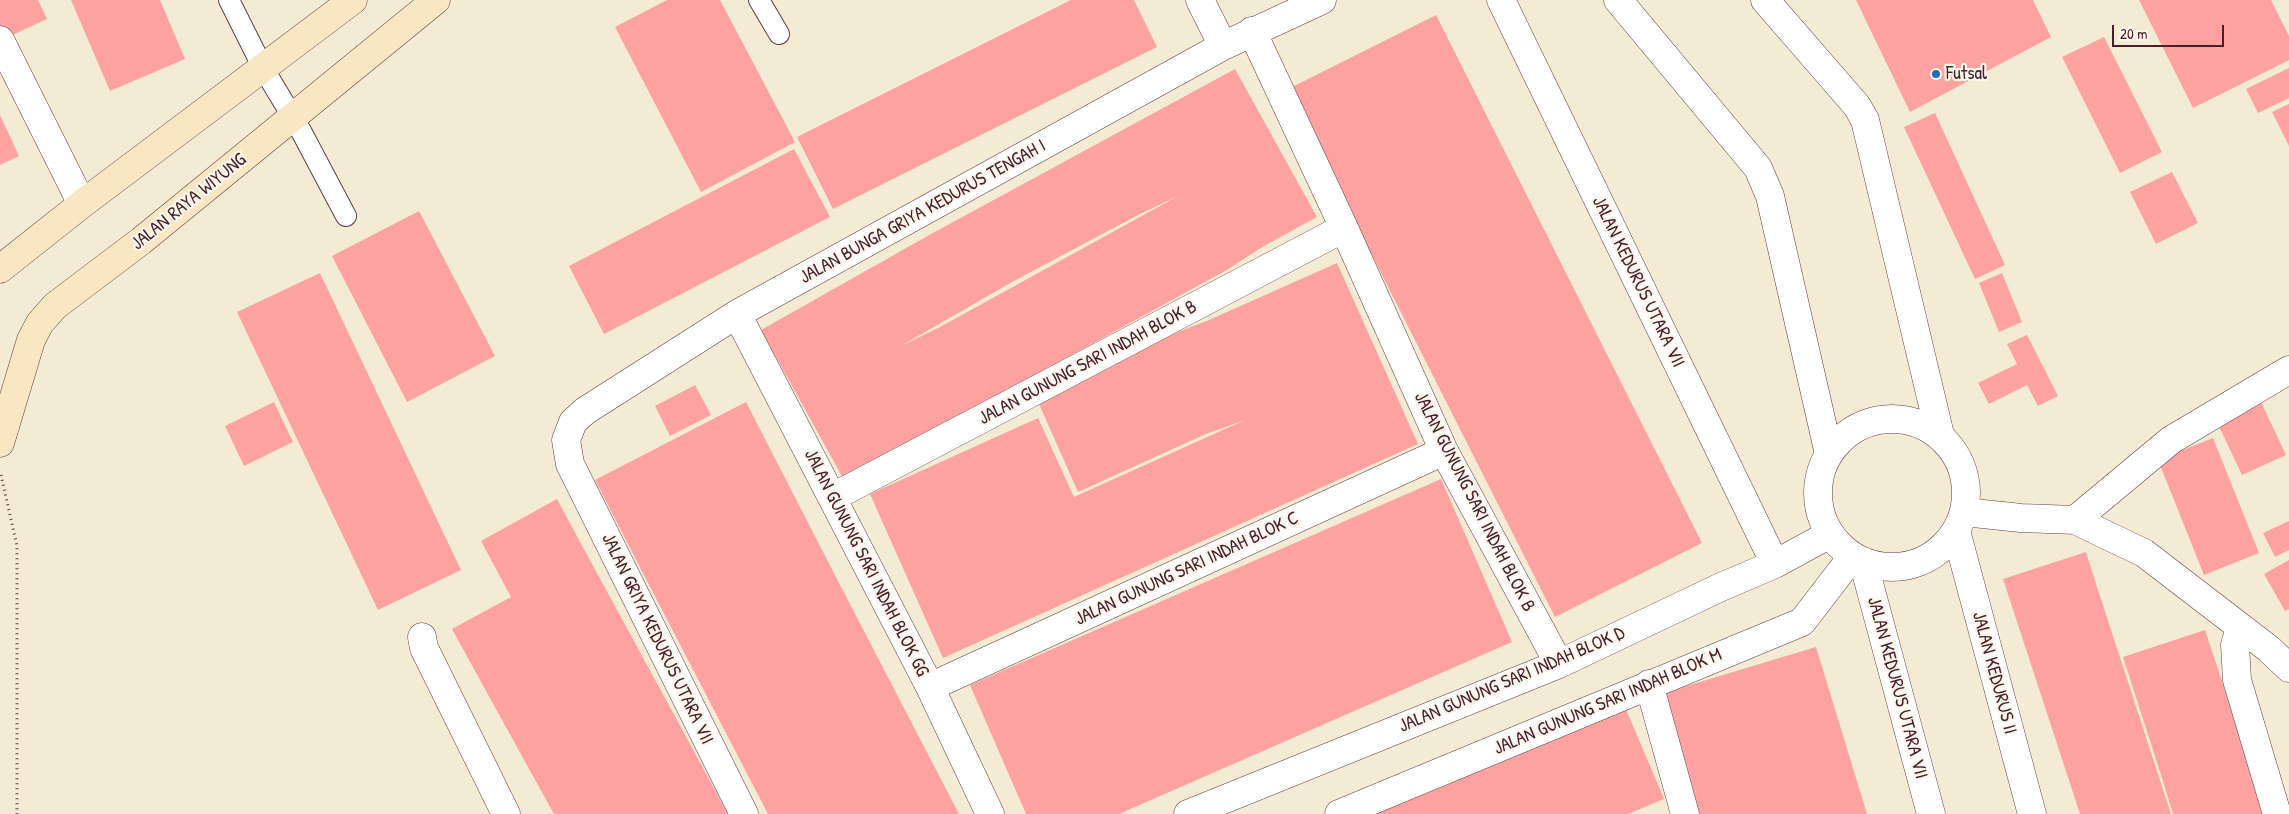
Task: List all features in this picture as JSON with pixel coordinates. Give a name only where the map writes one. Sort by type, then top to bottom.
[{"type":"main road","points":[[0,269],[82,204],[353,0]]},
{"type":"main road","name":"JALAN RAYA WIYUNG","points":[[0,443],[31,340],[40,323],[55,306],[141,241],[436,0]]},
{"type":"street","points":[[1200,0],[1223,46]]},
{"type":"street","name":"JALAN BUNGA GRIYA KEDURUS TENGAH I","points":[[570,464],[566,440],[569,430],[578,416],[737,314],[1223,46],[1322,0]]},
{"type":"street","name":"JALAN KEDURUS UTARA VII","points":[[1501,0],[1775,564]]},
{"type":"street","points":[[1618,0],[1758,168],[1770,196],[1828,454]]},
{"type":"street","points":[[1765,0],[1857,106],[1865,120],[1940,435]]},
{"type":"street","name":"JALAN GUNUNG SARI INDAH BLOK B","points":[[1252,32],[1344,228],[1444,451],[1559,664]]},
{"type":"street","points":[[0,40],[82,204]]},
{"type":"street","name":"JALAN GUNUNG SARI INDAH BLOK B","points":[[833,497],[1344,228]]},
{"type":"street","name":"JALAN GUNUNG SARI INDAH BLOK GG","points":[[737,314],[930,687],[990,814]]},
{"type":"street","points":[[2075,520],[2170,440],[2289,370]]},
{"type":"street","points":[[1880,419],[1901,419],[1922,424],[1940,435],[1954,451],[1963,470],[1967,490],[1960,521],[1942,548],[1924,559],[1904,566],[1883,566],[1858,559],[1830,534],[1821,515],[1818,495],[1820,474],[1828,454],[1842,438],[1860,426],[1880,419]]},
{"type":"street","name":"JALAN GUNUNG SARI INDAH BLOK C","points":[[930,687],[1444,451]]},
{"type":"street","name":"JALAN GRIYA KEDURUS UTARA VII","points":[[570,464],[744,814]]},
{"type":"street","points":[[1960,521],[2021,518],[2075,520],[2144,553],[2269,649],[2289,668]]},
{"type":"street","name":"JALAN KEDURUS II","points":[[1960,521],[2032,814]]},
{"type":"street","name":"JALAN GUNUNG SARI INDAH BLOK D","points":[[1188,814],[1559,664],[1721,587],[1775,564],[1830,534]]},
{"type":"street","name":"JALAN KEDURUS UTARA VII","points":[[1858,559],[1932,814]]},
{"type":"street","name":"JALAN GUNUNG SARI INDAH BLOK M","points":[[1338,814],[1802,622],[1858,559]]},
{"type":"street","points":[[2240,628],[2235,645],[2237,680],[2277,814]]},
{"type":"street","points":[[422,637],[424,648],[506,814]]},
{"type":"street","points":[[1649,684],[1685,814]]},
{"type":"lane","points":[[229,0],[263,68],[346,216]]},
{"type":"lane","points":[[758,0],[779,34]]},
{"type":"path","points":[[0,472],[17,546],[17,814]]},
{"type":"building","points":[[0,0],[38,0],[47,19],[4,39],[0,31]]},
{"type":"building","points":[[71,0],[160,0],[185,59],[110,91]]},
{"type":"building","points":[[667,0],[720,0],[795,142],[701,192],[615,27]]},
{"type":"building","points":[[1071,0],[1134,0],[1157,47],[833,209],[797,137]]},
{"type":"building","name":"Futsal","points":[[1856,0],[2033,0],[2051,37],[1910,112]]},
{"type":"building","points":[[2139,0],[2271,0],[2289,36],[2289,60],[2193,108]]},
{"type":"building","points":[[1436,15],[1702,543],[1555,617],[1288,89]]},
{"type":"building","points":[[2104,37],[2162,152],[2120,173],[2062,57]]},
{"type":"building","points":[[2289,68],[2289,98],[2258,113],[2246,89]]},
{"type":"building","points":[[1235,69],[1317,217],[1264,246],[1225,271],[843,478],[761,330],[931,234]],"holes":[[[1178,196],[940,327],[901,346],[1012,282]]]},
{"type":"building","points":[[2289,104],[2289,146],[2272,112]]},
{"type":"building","points":[[1935,113],[2005,265],[1975,279],[1904,127]]},
{"type":"building","points":[[0,115],[19,156],[0,165]]},
{"type":"building","points":[[794,149],[830,217],[604,334],[569,266]]},
{"type":"building","points":[[2172,172],[2198,223],[2156,244],[2130,192]]},
{"type":"building","points":[[419,211],[495,356],[407,402],[332,256]]},
{"type":"building","points":[[1337,263],[1418,444],[943,658],[870,494],[1038,418],[1074,497],[1245,420],[1206,434],[1078,492],[1035,395]]},
{"type":"building","points":[[320,273],[461,570],[378,610],[237,312]]},
{"type":"building","points":[[2002,273],[2022,322],[1999,332],[1979,283]]},
{"type":"building","points":[[2027,335],[2058,396],[2038,406],[2027,385],[1989,404],[1978,383],[2017,364],[2007,344]]},
{"type":"building","points":[[695,385],[711,415],[670,436],[655,406]]},
{"type":"building","points":[[2260,400],[2286,455],[2242,475],[2216,420]]},
{"type":"building","points":[[274,402],[293,442],[244,466],[225,426]]},
{"type":"building","points":[[746,402],[959,814],[768,814],[646,579],[595,480]]},
{"type":"building","points":[[2213,438],[2259,553],[2204,575],[2158,460]]},
{"type":"building","points":[[1441,479],[1512,642],[1119,814],[1026,814],[970,685]]},
{"type":"building","points":[[557,499],[728,814],[554,814],[452,629],[511,597],[481,541]]},
{"type":"building","points":[[2289,521],[2289,550],[2275,557],[2263,533]]},
{"type":"building","points":[[2086,552],[2171,814],[2080,814],[2003,579]]},
{"type":"building","points":[[2289,560],[2289,609],[2285,611],[2264,574]]},
{"type":"building","points":[[2205,630],[2265,814],[2173,814],[2123,657]]},
{"type":"building","points":[[1816,647],[1867,814],[1699,814],[1663,693]]},
{"type":"building","points":[[1625,707],[1664,799],[1628,814],[1374,814]]},
{"type":"place","name":"Futsal","points":[[1936,74]]}]
